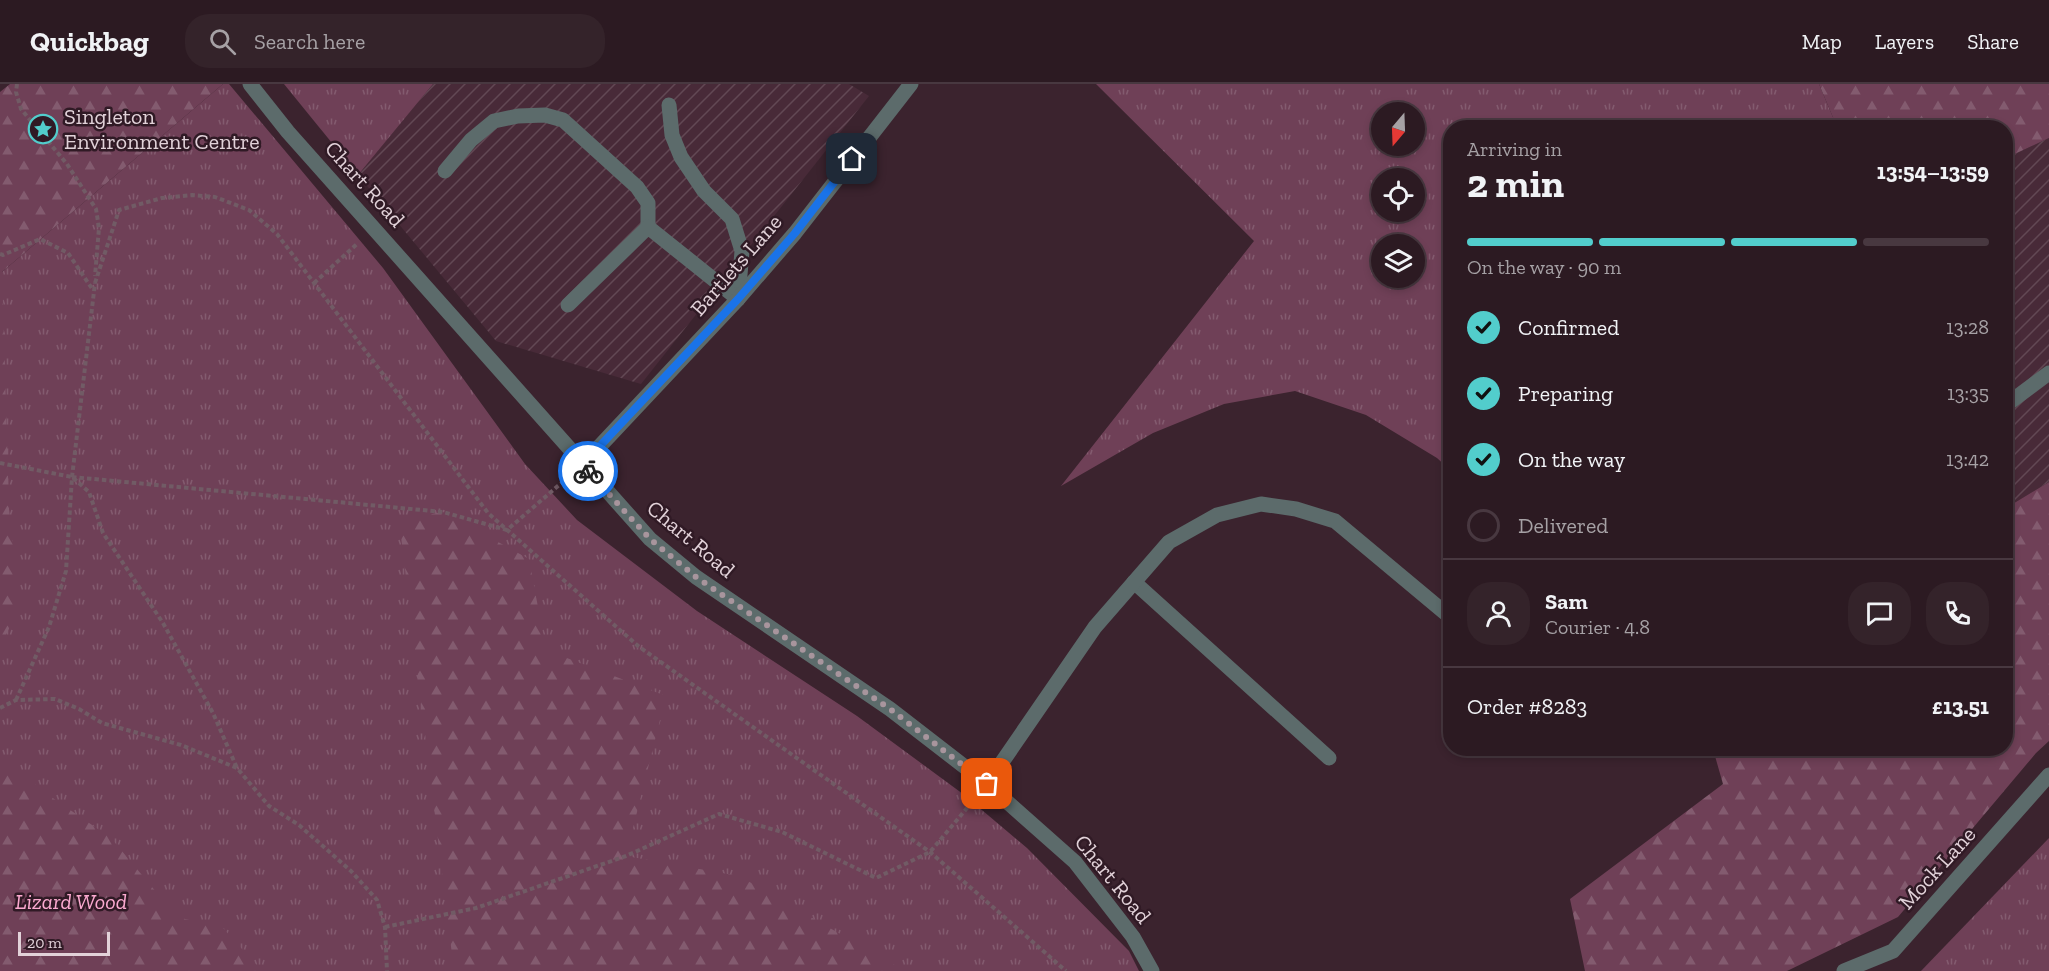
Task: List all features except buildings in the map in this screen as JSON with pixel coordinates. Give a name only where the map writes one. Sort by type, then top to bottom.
[{"type":"street","name":"Chart Road","points":[[250,84],[288,132],[650,539],[686,569],[890,709],[987,784],[1076,862],[1133,937],[1152,971]]},
{"type":"street","name":"Bartlets Lane","points":[[583,464],[738,299],[795,233],[911,84]]},
{"type":"street","points":[[669,105],[672,135],[681,157],[704,191],[732,219],[742,251],[738,299]]},
{"type":"street","points":[[446,171],[471,140],[494,121],[518,116],[545,115],[563,120],[637,187],[648,203],[648,227],[568,305]]},
{"type":"street","points":[[648,227],[738,299]]},
{"type":"street","points":[[2013,400],[2049,373]]},
{"type":"street","points":[[987,784],[1095,627],[1169,542],[1217,515],[1261,504],[1296,509],[1335,521],[1443,611]]},
{"type":"street","points":[[1134,582],[1329,758]]},
{"type":"street","name":"Mock Lane","points":[[1844,971],[1893,951],[2049,775]]},
{"type":"path","points":[[16,700],[49,627],[66,571],[72,477],[95,283],[99,228],[96,209],[68,164],[21,109],[15,92],[17,84]]},
{"type":"path","points":[[95,283],[119,210],[162,198],[192,195],[215,197],[249,210],[277,234],[488,513],[638,645],[930,852],[1066,971]]},
{"type":"path","points":[[314,283],[374,228]]},
{"type":"path","points":[[0,254],[3,255],[40,239],[68,253],[94,291]]},
{"type":"path","points":[[0,463],[72,477],[443,512],[507,530]]},
{"type":"path","points":[[507,530],[583,464]]},
{"type":"path","points":[[72,477],[89,492],[103,533],[163,623],[213,713],[237,768],[269,806],[299,825],[351,871],[377,900],[385,927],[387,971]]},
{"type":"path","points":[[0,708],[16,700],[55,699],[79,709],[102,723],[181,746],[237,768]]},
{"type":"path","points":[[385,927],[476,908],[626,856],[719,814],[782,832],[876,878],[930,852],[987,784]]},
{"type":"shaded area","points":[[433,84],[849,84],[869,96],[641,384],[496,341],[358,175]]},
{"type":"shaded area","points":[[2049,138],[2049,482],[2013,504],[2013,155]]},
{"type":"green space","points":[[10,84],[223,84],[2,272],[9,509],[20,606],[0,647],[0,92]]},
{"type":"green space","points":[[223,84],[229,84],[383,268],[525,464],[577,520],[697,611],[857,716],[963,794],[1027,848],[1129,951],[1139,971],[0,971],[0,271],[2,272]]},
{"type":"green space","points":[[284,84],[433,84],[358,175]]},
{"type":"green space","points":[[1096,84],[1819,84],[1834,120],[1443,120],[1443,464],[1366,415],[1295,391],[1224,404],[1153,433],[1061,486],[1254,241]]},
{"type":"green space","points":[[1819,84],[2049,84],[2049,138],[2013,155],[2013,120],[1834,120]]},
{"type":"green space","points":[[2049,482],[2049,741],[2036,753],[1898,917],[1787,971],[1585,971],[1570,899],[1723,784],[1715,756],[2013,756],[2013,504]]},
{"type":"green space","points":[[443,512],[529,559],[546,650],[666,696],[626,856],[739,876],[905,971],[454,971],[399,520]]},
{"type":"green space","name":"Lizard Wood","points":[[0,754],[44,792],[111,838],[177,917],[223,928],[262,971],[0,971]]},
{"type":"green space","points":[[2049,838],[2049,971],[1921,971]]},
{"type":"way so far","points":[[588,471],[650,539],[696,577],[890,709],[987,784]]},
{"type":"place","name":"Singleton Environment Centre","points":[[43,129]]},
{"type":"route","points":[[588,471],[583,464],[738,299],[795,233],[852,159]]}]
